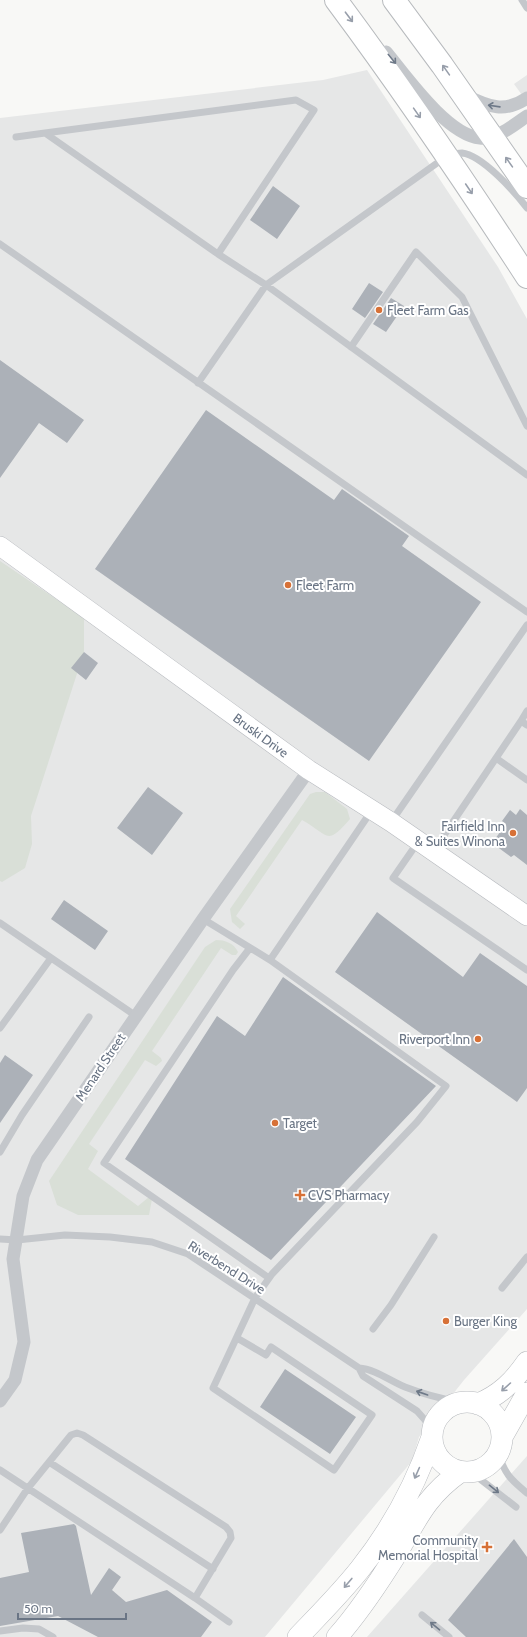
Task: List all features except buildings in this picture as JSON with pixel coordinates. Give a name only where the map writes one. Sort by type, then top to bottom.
[{"type":"highway","points":[[336,0],[362,34],[447,156],[527,277]]},
{"type":"highway","points":[[394,0],[527,187]]},
{"type":"main road","points":[[298,1637],[352,1578],[383,1538],[412,1485],[438,1417],[442,1412],[447,1408],[489,1399],[504,1389],[517,1376],[527,1362]]},
{"type":"main road","points":[[432,1434],[433,1448],[439,1459],[449,1468],[465,1472],[480,1470],[488,1465],[527,1393]]},
{"type":"main road","points":[[469,1403],[487,1408],[495,1416],[500,1426],[500,1445]]},
{"type":"main road","points":[[337,1637],[364,1603],[425,1505],[441,1486],[465,1472]]},
{"type":"street","points":[[362,34],[384,50],[436,111],[452,124],[474,136],[480,138],[492,137],[527,116]]},
{"type":"street","points":[[462,94],[485,105],[500,108],[511,106],[527,98]]},
{"type":"street","name":"Bruski Drive","points":[[0,546],[309,770],[391,822],[527,916]]},
{"type":"street","name":"Menard Street","points":[[0,1401],[15,1380],[24,1342],[13,1259],[23,1196],[37,1160],[203,919],[309,770]]},
{"type":"lane","points":[[522,0],[527,8]]},
{"type":"lane","points":[[16,137],[296,100],[314,110],[218,254]]},
{"type":"lane","points":[[45,133],[218,254],[266,285],[527,475]]},
{"type":"lane","points":[[198,383],[266,285],[447,156],[455,153],[464,153],[477,160],[507,184],[527,208]]},
{"type":"lane","points":[[0,244],[527,612]]},
{"type":"lane","points":[[351,347],[416,252],[462,297],[527,426]]},
{"type":"lane","points":[[391,822],[527,625]]},
{"type":"lane","points":[[527,711],[524,723],[426,846],[393,878],[527,970]]},
{"type":"lane","points":[[496,758],[527,780]]},
{"type":"lane","points":[[270,960],[372,810]]},
{"type":"lane","points":[[203,919],[270,960],[446,1086],[417,1122],[280,1264],[269,1278],[255,1298],[213,1388],[334,1470],[372,1415],[271,1347],[266,1355],[237,1338]]},
{"type":"lane","points":[[0,923],[136,1016]]},
{"type":"lane","points":[[250,948],[233,970],[104,1163],[269,1278]]},
{"type":"lane","points":[[0,1028],[51,958]]},
{"type":"lane","points":[[0,1152],[22,1115],[89,1017]]},
{"type":"lane","name":"Riverbend Drive","points":[[0,1239],[17,1240],[65,1236],[110,1237],[152,1242],[188,1254],[359,1368],[363,1376],[417,1411],[425,1420],[432,1434]]},
{"type":"lane","points":[[374,1329],[434,1237]]},
{"type":"lane","points":[[502,1288],[527,1257]]},
{"type":"lane","name":"Riverbend Drive","points":[[359,1368],[367,1368],[406,1387],[429,1395],[469,1403]]},
{"type":"lane","points":[[0,1530],[28,1488],[71,1435],[77,1433],[84,1435],[226,1527],[230,1532],[231,1538],[195,1598]]},
{"type":"lane","points":[[500,1445],[504,1470],[510,1478],[527,1494]]},
{"type":"lane","points":[[49,1462],[213,1568]]},
{"type":"lane","points":[[0,1470],[230,1622]]},
{"type":"lane","points":[[465,1472],[516,1507]]},
{"type":"lane","points":[[422,1615],[448,1637]]},
{"type":"lane","points":[[0,1631],[23,1628],[39,1629],[54,1637]]},
{"type":"shaded area","points":[[367,70],[498,267],[527,319],[527,1309],[464,1380],[419,1437],[412,1461],[265,1637],[0,1637],[0,118],[323,80]]},
{"type":"shaded area","points":[[527,75],[527,102],[514,84]]},
{"type":"shaded area","points":[[0,561],[84,618],[84,652],[31,816],[32,844],[25,868],[2,882],[0,881]]},
{"type":"shaded area","points":[[325,792],[347,809],[350,819],[342,828],[331,836],[323,834],[302,820],[236,916],[245,924],[240,929],[232,922],[230,909],[310,794]]},
{"type":"shaded area","points":[[216,940],[229,943],[234,946],[238,952],[236,955],[232,955],[221,948],[152,1051],[161,1058],[162,1061],[156,1066],[145,1060],[89,1144],[98,1151],[88,1169],[138,1206],[149,1197],[152,1199],[149,1215],[78,1215],[57,1205],[49,1181],[205,947]]},
{"type":"shaded area","name":"Community Memorial Hospital","points":[[527,1456],[527,1637],[367,1637]]},
{"type":"place","name":"Fleet Farm Gas","points":[[379,310]]},
{"type":"place","name":"Fleet Farm","points":[[288,585]]},
{"type":"place","name":"Fairfield Inn & Suites Winona","points":[[513,833]]},
{"type":"place","name":"Riverport Inn","points":[[478,1039]]},
{"type":"place","name":"Target","points":[[275,1123]]},
{"type":"place","name":"CVS Pharmacy","points":[[300,1195]]},
{"type":"place","name":"Burger King","points":[[446,1321]]},
{"type":"place","name":"Community Memorial Hospital","points":[[487,1547]]}]
